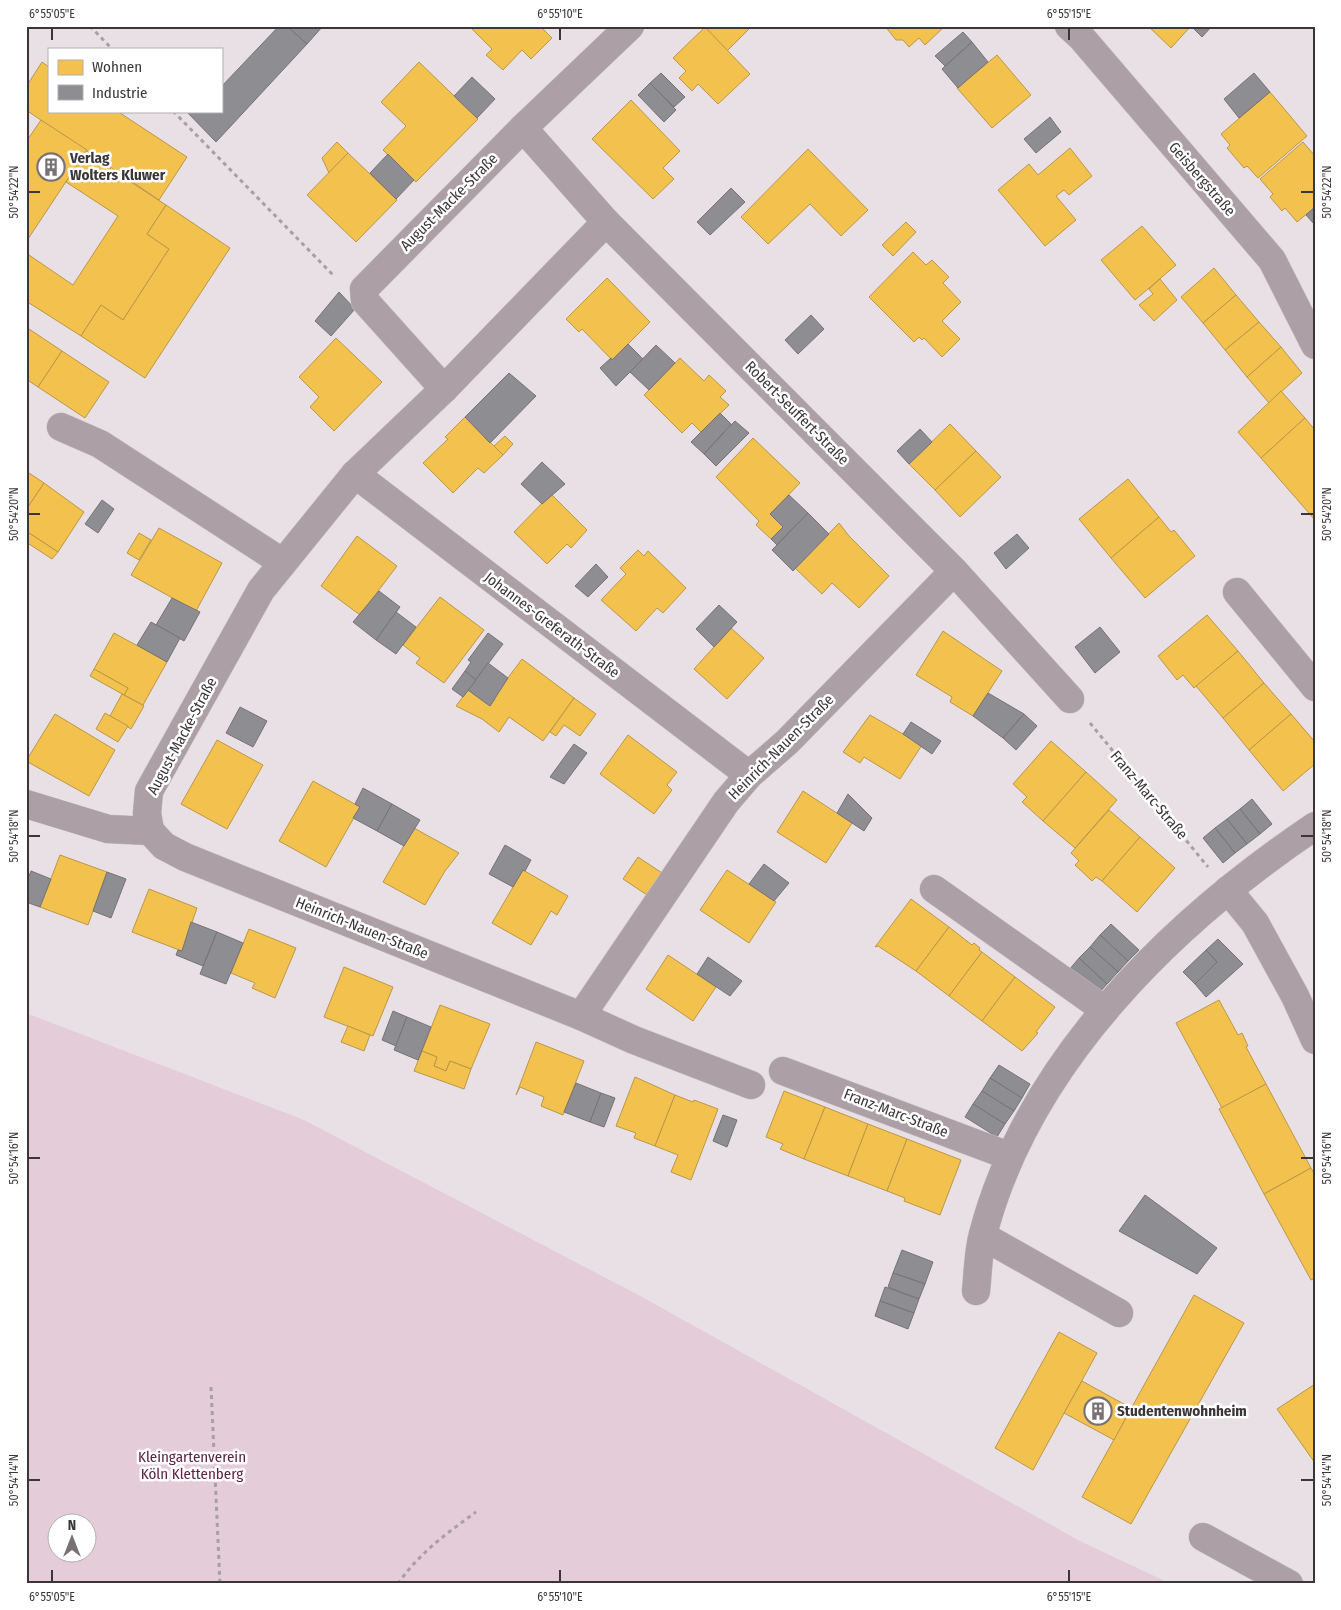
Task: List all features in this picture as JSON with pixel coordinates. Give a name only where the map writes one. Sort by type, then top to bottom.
[{"type":"street","name":"August-Macke-Straße","points":[[364,289],[523,128],[630,26]]},
{"type":"street","name":"Geisbergstraße","points":[[1069,26],[1081,37],[1272,260],[1315,345]]},
{"type":"street","name":"Robert-Seuffert-Straße","points":[[523,128],[606,222],[954,571],[1070,699]]},
{"type":"street","name":"August-Macke-Straße","points":[[150,831],[146,813],[149,791],[261,590],[355,474],[444,389],[606,222]]},
{"type":"street","points":[[364,289],[365,301],[444,389]]},
{"type":"street","points":[[61,426],[100,444],[282,562]]},
{"type":"street","name":"Johannes-Greferath-Straße","points":[[355,474],[749,775]]},
{"type":"street","name":"Heinrich-Nauen-Straße","points":[[581,1016],[726,802],[749,775],[787,742],[954,571]]},
{"type":"street","points":[[1237,592],[1315,687]]},
{"type":"street","points":[[26,804],[108,829],[150,831]]},
{"type":"street","points":[[976,1291],[983,1236],[1009,1156],[1050,1084],[1105,1010],[1184,926],[1228,890],[1315,826]]},
{"type":"street","name":"Heinrich-Nauen-Straße","points":[[150,831],[164,846],[185,857],[581,1016],[634,1040],[751,1085]]},
{"type":"street","points":[[934,889],[1105,1010]]},
{"type":"street","points":[[1228,890],[1255,923],[1295,996],[1315,1040]]},
{"type":"street","name":"Franz-Marc-Straße","points":[[783,1070],[1009,1156]]},
{"type":"street","points":[[983,1236],[1119,1313]]},
{"type":"street","points":[[1203,1537],[1290,1584]]},
{"type":"path","points":[[90,26],[111,48]]},
{"type":"path","points":[[173,112],[334,276],[352,288],[364,289]]},
{"type":"path","name":"Franz-Marc-Straße","points":[[1070,699],[1228,890]]},
{"type":"path","points":[[211,1387],[220,1584]]},
{"type":"path","points":[[398,1584],[406,1572],[438,1540],[476,1512]]},
{"type":"green space","name":"Kleingartenverein Köln Klettenberg","points":[[26,1013],[304,1120],[644,1298],[1080,1541],[1171,1584],[26,1584]]},
{"type":"building: Wohnen","points":[[469,26],[540,26],[552,38],[531,59],[522,50],[503,70],[486,55],[492,49]]},
{"type":"building: Wohnen","points":[[707,26],[749,26],[750,28],[727,51],[705,28]]},
{"type":"building: Wohnen","points":[[885,26],[945,26],[925,45],[919,38],[909,47],[903,40],[896,40]]},
{"type":"building: Wohnen","points":[[1148,26],[1191,26],[1171,48]]},
{"type":"building: Wohnen","points":[[705,27],[750,74],[718,104],[698,84],[692,91],[679,78],[686,71],[673,58]]},
{"type":"building: Wohnen","points":[[997,55],[1031,95],[992,128],[957,88]]},
{"type":"building: Wohnen","points":[[42,62],[48,66],[48,112],[119,112],[187,157],[159,200],[26,110],[26,87]]},
{"type":"building: Wohnen","points":[[419,62],[478,119],[416,182],[383,150],[406,126],[381,102]]},
{"type":"building: Wohnen","points":[[1270,92],[1307,136],[1258,178],[1247,166],[1244,168],[1227,148],[1230,145],[1221,134]]},
{"type":"building: Wohnen","points":[[631,100],[680,151],[663,168],[674,179],[653,199],[592,139]]},
{"type":"building: Wohnen","name":"Verlag Wolters Kluwer","points":[[41,120],[87,150],[26,242],[26,142]]},
{"type":"building: Wohnen","points":[[337,142],[348,153],[329,173],[322,158]]},
{"type":"building: Wohnen","points":[[1303,142],[1315,156],[1315,207],[1297,222],[1285,208],[1282,211],[1270,197],[1273,194],[1260,179]]},
{"type":"building: Wohnen","points":[[1070,148],[1092,176],[1069,195],[1064,190],[1056,196],[1076,220],[1045,246],[998,190],[1029,164],[1038,175]]},
{"type":"building: Wohnen","points":[[808,149],[868,210],[841,236],[810,204],[768,244],[741,217]]},
{"type":"building: Wohnen","points":[[85,152],[166,205],[147,234],[169,249],[123,320],[101,305],[81,336],[26,301],[26,253],[73,285],[118,216],[66,182]]},
{"type":"building: Wohnen","points":[[348,153],[397,200],[356,242],[307,195]]},
{"type":"building: Wohnen","points":[[166,205],[230,248],[145,378],[81,336],[101,305],[123,320],[169,249],[147,234]]},
{"type":"building: Wohnen","points":[[906,222],[916,232],[893,256],[882,245]]},
{"type":"building: Wohnen","points":[[1142,226],[1176,265],[1135,300],[1101,260]]},
{"type":"building: Wohnen","points":[[913,252],[926,265],[932,260],[949,277],[943,283],[961,302],[942,321],[960,339],[942,357],[924,338],[922,340],[919,337],[914,342],[869,297]]},
{"type":"building: Wohnen","points":[[1214,268],[1236,295],[1203,323],[1181,297]]},
{"type":"building: Wohnen","points":[[607,278],[650,322],[612,360],[582,329],[579,332],[566,319]]},
{"type":"building: Wohnen","points":[[1160,279],[1177,300],[1154,321],[1139,305],[1153,294],[1149,289]]},
{"type":"building: Wohnen","points":[[1236,295],[1259,322],[1225,350],[1203,323]]},
{"type":"building: Wohnen","points":[[1259,322],[1281,347],[1247,377],[1225,350]]},
{"type":"building: Wohnen","points":[[26,327],[62,351],[38,387],[26,379]]},
{"type":"building: Wohnen","points":[[336,338],[382,382],[334,431],[310,407],[319,397],[299,377]]},
{"type":"building: Wohnen","points":[[1281,347],[1302,373],[1269,403],[1247,377]]},
{"type":"building: Wohnen","points":[[62,351],[109,382],[85,418],[38,387]]},
{"type":"building: Wohnen","points":[[680,358],[704,381],[709,375],[726,391],[720,397],[729,405],[701,432],[692,423],[682,433],[644,395]]},
{"type":"building: Wohnen","points":[[1281,391],[1305,418],[1261,458],[1238,432]]},
{"type":"building: Wohnen","points":[[465,417],[503,455],[484,473],[478,468],[453,493],[423,463],[448,439],[445,437]]},
{"type":"building: Wohnen","points":[[1305,418],[1315,430],[1315,520],[1261,458]]},
{"type":"building: Wohnen","points":[[950,424],[976,451],[935,490],[909,464]]},
{"type":"building: Wohnen","points":[[505,436],[513,444],[503,455],[494,446]]},
{"type":"building: Wohnen","points":[[753,438],[800,483],[770,514],[783,527],[771,539],[756,525],[759,521],[716,477]]},
{"type":"building: Wohnen","points":[[976,451],[1001,477],[960,517],[935,490]]},
{"type":"building: Wohnen","points":[[26,471],[44,483],[26,510]]},
{"type":"building: Wohnen","points":[[1128,479],[1159,517],[1111,558],[1079,519]]},
{"type":"building: Wohnen","points":[[44,483],[84,512],[58,552],[26,531],[26,510]]},
{"type":"building: Wohnen","points":[[551,494],[587,530],[571,548],[567,544],[547,564],[514,532]]},
{"type":"building: Wohnen","points":[[1159,517],[1171,532],[1174,530],[1195,556],[1145,598],[1111,558]]},
{"type":"building: Wohnen","points":[[839,523],[849,536],[889,576],[859,608],[832,583],[822,594],[795,568]]},
{"type":"building: Wohnen","points":[[159,528],[222,563],[196,611],[131,575]]},
{"type":"building: Wohnen","points":[[26,531],[58,552],[52,559],[26,542]]},
{"type":"building: Wohnen","points":[[139,533],[151,540],[139,560],[127,553]]},
{"type":"building: Wohnen","points":[[357,536],[397,566],[360,615],[321,586]]},
{"type":"building: Wohnen","points":[[638,550],[644,556],[648,551],[686,588],[663,613],[657,608],[636,631],[601,600],[626,574],[620,568]]},
{"type":"building: Wohnen","points":[[440,597],[484,630],[444,683],[416,663],[420,658],[403,645]]},
{"type":"building: Wohnen","points":[[1207,615],[1238,651],[1194,688],[1183,675],[1177,680],[1158,656]]},
{"type":"building: Wohnen","points":[[731,628],[764,658],[727,699],[694,669]]},
{"type":"building: Wohnen","points":[[943,631],[1002,671],[973,716],[950,702],[952,697],[916,675]]},
{"type":"building: Wohnen","points":[[114,633],[167,662],[143,705],[124,695],[128,688],[94,669]]},
{"type":"building: Wohnen","points":[[1238,651],[1264,683],[1223,718],[1196,686]]},
{"type":"building: Wohnen","points":[[522,659],[574,698],[543,741],[509,717],[499,732],[482,719],[456,706],[468,690],[490,706],[495,699],[493,698]]},
{"type":"building: Wohnen","points":[[94,669],[128,688],[124,695],[90,676]]},
{"type":"building: Wohnen","points":[[1264,683],[1291,714],[1249,750],[1223,718]]},
{"type":"building: Wohnen","points":[[122,694],[144,706],[131,729],[110,716]]},
{"type":"building: Wohnen","points":[[574,698],[596,714],[580,736],[564,725],[556,736],[550,732]]},
{"type":"building: Wohnen","points":[[105,713],[128,726],[118,742],[96,729]]},
{"type":"building: Wohnen","points":[[55,714],[115,750],[89,796],[26,761]]},
{"type":"building: Wohnen","points":[[1291,714],[1315,742],[1315,764],[1283,791],[1249,750]]},
{"type":"building: Wohnen","points":[[870,715],[922,745],[900,779],[864,757],[860,763],[843,752]]},
{"type":"building: Wohnen","points":[[628,735],[677,772],[667,785],[672,790],[654,814],[600,774]]},
{"type":"building: Wohnen","points":[[217,740],[263,765],[227,829],[181,804]]},
{"type":"building: Wohnen","points":[[1051,741],[1086,772],[1043,821],[1022,802],[1027,797],[1013,784]]},
{"type":"building: Wohnen","points":[[1086,772],[1117,800],[1075,848],[1043,821]]},
{"type":"building: Wohnen","points":[[313,781],[360,807],[326,867],[279,841]]},
{"type":"building: Wohnen","points":[[803,791],[852,823],[826,863],[777,832]]},
{"type":"building: Wohnen","points":[[1109,810],[1140,837],[1102,881],[1096,877],[1092,881],[1075,865],[1079,861],[1071,853]]},
{"type":"building: Wohnen","points":[[414,828],[459,853],[445,871],[425,905],[383,882]]},
{"type":"building: Wohnen","points":[[1140,837],[1175,868],[1137,912],[1102,881]]},
{"type":"building: Wohnen","points":[[60,855],[107,872],[88,925],[40,907]]},
{"type":"building: Wohnen","points":[[638,857],[665,875],[650,897],[623,879]]},
{"type":"building: Wohnen","points":[[523,870],[568,896],[557,915],[551,911],[531,945],[492,923]]},
{"type":"building: Wohnen","points":[[727,870],[776,902],[749,943],[700,910]]},
{"type":"building: Wohnen","points":[[149,889],[197,908],[182,951],[132,932]]},
{"type":"building: Wohnen","points":[[911,899],[949,927],[916,971],[878,946],[875,947]]},
{"type":"building: Wohnen","points":[[949,927],[972,945],[974,943],[982,952],[949,996],[916,971]]},
{"type":"building: Wohnen","points":[[249,929],[296,948],[275,998],[252,988],[255,983],[231,973]]},
{"type":"building: Wohnen","points":[[982,952],[1015,977],[982,1021],[949,996]]},
{"type":"building: Wohnen","points":[[668,955],[716,987],[693,1021],[646,989]]},
{"type":"building: Wohnen","points":[[344,967],[393,987],[373,1036],[324,1017]]},
{"type":"building: Wohnen","points":[[1015,977],[1055,1007],[1036,1032],[1038,1033],[1022,1051],[982,1021]]},
{"type":"building: Wohnen","points":[[1219,1000],[1238,1035],[1242,1033],[1248,1046],[1246,1047],[1266,1084],[1222,1108],[1176,1023]]},
{"type":"building: Wohnen","points":[[440,1005],[490,1024],[471,1069],[450,1061],[446,1071],[434,1066],[437,1057],[422,1051]]},
{"type":"building: Wohnen","points":[[348,1026],[370,1035],[364,1051],[341,1042]]},
{"type":"building: Wohnen","points":[[536,1042],[584,1061],[563,1115],[541,1106],[544,1097],[520,1087],[516,1095]]},
{"type":"building: Wohnen","points":[[422,1051],[437,1057],[434,1066],[446,1071],[450,1061],[471,1069],[464,1089],[414,1071]]},
{"type":"building: Wohnen","points":[[635,1077],[675,1095],[655,1146],[634,1138],[636,1133],[616,1126]]},
{"type":"building: Wohnen","points":[[1266,1084],[1311,1168],[1264,1194],[1219,1109]]},
{"type":"building: Wohnen","points":[[784,1091],[825,1107],[804,1159],[780,1149],[783,1144],[766,1137]]},
{"type":"building: Wohnen","points":[[675,1095],[718,1109],[691,1180],[671,1172],[678,1155],[655,1146]]},
{"type":"building: Wohnen","points":[[825,1107],[868,1124],[848,1176],[804,1159]]},
{"type":"building: Wohnen","points":[[868,1124],[907,1139],[887,1191],[848,1176]]},
{"type":"building: Wohnen","points":[[907,1139],[961,1160],[940,1215],[904,1201],[905,1198],[887,1191]]},
{"type":"building: Wohnen","points":[[1311,1168],[1315,1175],[1315,1278],[1311,1280],[1264,1194]]},
{"type":"building: Wohnen","points":[[1194,1295],[1244,1323],[1131,1524],[1082,1497]]},
{"type":"building: Wohnen","points":[[1059,1332],[1097,1353],[1033,1470],[995,1448]]},
{"type":"building: Wohnen","name":"Studentenwohnheim","points":[[1082,1381],[1131,1408],[1114,1440],[1064,1413]]},
{"type":"building: Wohnen","points":[[1315,1384],[1315,1463],[1277,1409]]},
{"type":"building: Industrie","points":[[279,26],[287,26],[307,44],[216,142],[187,112],[222,112],[222,86]]},
{"type":"building: Industrie","points":[[287,26],[323,26],[307,44]]},
{"type":"building: Industrie","points":[[1191,26],[1212,26],[1202,37]]},
{"type":"building: Industrie","points":[[963,32],[972,42],[945,66],[935,56]]},
{"type":"building: Industrie","points":[[972,42],[988,62],[958,88],[942,69]]},
{"type":"building: Industrie","points":[[661,73],[685,97],[674,107],[650,83]]},
{"type":"building: Industrie","points":[[1254,73],[1270,92],[1239,118],[1224,99]]},
{"type":"building: Industrie","points":[[472,77],[495,99],[477,118],[454,96]]},
{"type":"building: Industrie","points":[[650,83],[676,110],[664,122],[638,95]]},
{"type":"building: Industrie","points":[[1050,117],[1061,132],[1036,153],[1024,139]]},
{"type":"building: Industrie","points":[[388,154],[414,180],[396,199],[370,173]]},
{"type":"building: Industrie","points":[[731,188],[745,202],[710,235],[697,222]]},
{"type":"building: Industrie","points":[[1315,207],[1315,225],[1306,215]]},
{"type":"building: Industrie","points":[[339,292],[355,309],[331,336],[315,321]]},
{"type":"building: Industrie","points":[[811,315],[824,329],[798,354],[785,340]]},
{"type":"building: Industrie","points":[[628,344],[643,359],[616,386],[600,368],[611,358],[612,360]]},
{"type":"building: Industrie","points":[[656,345],[675,363],[649,390],[630,372]]},
{"type":"building: Industrie","points":[[509,373],[536,396],[490,443],[465,417]]},
{"type":"building: Industrie","points":[[720,413],[731,424],[704,454],[691,442]]},
{"type":"building: Industrie","points":[[735,421],[749,433],[716,466],[704,454]]},
{"type":"building: Industrie","points":[[920,429],[932,442],[909,464],[897,451]]},
{"type":"building: Industrie","points":[[542,462],[565,484],[542,504],[521,484]]},
{"type":"building: Industrie","points":[[789,495],[808,513],[777,545],[771,539],[783,527],[770,514]]},
{"type":"building: Industrie","points":[[102,500],[114,509],[98,533],[85,524]]},
{"type":"building: Industrie","points":[[808,513],[829,534],[793,571],[772,550]]},
{"type":"building: Industrie","points":[[1017,534],[1029,548],[1006,569],[994,553]]},
{"type":"building: Industrie","points":[[596,564],[608,577],[588,597],[575,586]]},
{"type":"building: Industrie","points":[[379,591],[400,607],[376,640],[353,622]]},
{"type":"building: Industrie","points":[[172,598],[200,612],[184,641],[156,625]]},
{"type":"building: Industrie","points":[[719,605],[737,622],[714,647],[696,629]]},
{"type":"building: Industrie","points":[[396,612],[416,627],[396,654],[376,640]]},
{"type":"building: Industrie","points":[[151,622],[180,638],[167,662],[137,645]]},
{"type":"building: Industrie","points":[[1100,627],[1120,652],[1095,673],[1075,647]]},
{"type":"building: Industrie","points":[[488,633],[503,644],[476,680],[465,671],[471,662],[468,660]]},
{"type":"building: Industrie","points":[[488,663],[508,678],[490,706],[468,690]]},
{"type":"building: Industrie","points":[[465,671],[476,680],[463,697],[452,689]]},
{"type":"building: Industrie","points":[[988,693],[1024,714],[1003,738],[973,716]]},
{"type":"building: Industrie","points":[[240,707],[267,721],[253,747],[226,733]]},
{"type":"building: Industrie","points":[[1024,714],[1037,726],[1016,750],[1003,738]]},
{"type":"building: Industrie","points":[[911,722],[941,741],[932,754],[903,734]]},
{"type":"building: Industrie","points":[[574,744],[587,753],[564,784],[550,777]]},
{"type":"building: Industrie","points":[[363,788],[392,804],[377,831],[353,818],[360,807],[355,804]]},
{"type":"building: Industrie","points":[[848,794],[872,818],[864,831],[837,813]]},
{"type":"building: Industrie","points":[[1252,799],[1272,824],[1260,834],[1240,809]]},
{"type":"building: Industrie","points":[[392,804],[420,820],[404,846],[377,831]]},
{"type":"building: Industrie","points":[[1240,809],[1260,834],[1247,844],[1227,819]]},
{"type":"building: Industrie","points":[[1227,819],[1247,844],[1235,853],[1215,828]]},
{"type":"building: Industrie","points":[[1215,828],[1235,853],[1223,863],[1203,838]]},
{"type":"building: Industrie","points":[[505,845],[531,860],[513,887],[489,874]]},
{"type":"building: Industrie","points":[[764,864],[789,883],[774,901],[749,884]]},
{"type":"building: Industrie","points":[[31,871],[51,879],[40,907],[26,902],[26,883]]},
{"type":"building: Industrie","points":[[107,872],[126,879],[111,918],[93,911]]},
{"type":"building: Industrie","points":[[191,922],[217,932],[203,966],[176,955],[178,950],[182,951]]},
{"type":"building: Industrie","points":[[1111,924],[1139,950],[1128,961],[1100,935]]},
{"type":"building: Industrie","points":[[217,932],[243,943],[226,984],[200,974]]},
{"type":"building: Industrie","points":[[1100,935],[1128,961],[1118,972],[1090,947]]},
{"type":"building: Industrie","points":[[1218,939],[1243,964],[1206,997],[1195,984],[1217,962],[1206,950]]},
{"type":"building: Industrie","points":[[1090,947],[1118,972],[1107,984],[1079,958]]},
{"type":"building: Industrie","points":[[1206,950],[1217,962],[1195,984],[1183,972]]},
{"type":"building: Industrie","points":[[708,957],[742,981],[730,996],[697,974]]},
{"type":"building: Industrie","points":[[1079,958],[1107,984],[1097,995],[1069,970]]},
{"type":"building: Industrie","points":[[393,1011],[407,1017],[396,1046],[382,1040]]},
{"type":"building: Industrie","points":[[407,1017],[431,1027],[418,1060],[394,1050]]},
{"type":"building: Industrie","points":[[999,1065],[1030,1084],[1022,1098],[990,1078]]},
{"type":"building: Industrie","points":[[990,1078],[1022,1098],[1014,1111],[982,1091]]},
{"type":"building: Industrie","points":[[576,1083],[601,1093],[590,1122],[564,1112]]},
{"type":"building: Industrie","points":[[982,1091],[1014,1111],[1005,1124],[973,1104]]},
{"type":"building: Industrie","points":[[601,1093],[615,1098],[604,1127],[590,1122]]},
{"type":"building: Industrie","points":[[973,1104],[1005,1124],[997,1137],[965,1117]]},
{"type":"building: Industrie","points":[[723,1115],[737,1120],[727,1147],[713,1141]]},
{"type":"building: Industrie","points":[[1145,1195],[1217,1248],[1197,1274],[1119,1231]]},
{"type":"building: Industrie","points":[[902,1250],[933,1262],[925,1284],[893,1273]]},
{"type":"building: Industrie","points":[[893,1273],[925,1284],[919,1299],[888,1287]]},
{"type":"building: Industrie","points":[[885,1287],[919,1299],[914,1313],[880,1301]]},
{"type":"building: Industrie","points":[[880,1301],[914,1313],[908,1329],[875,1316]]},
{"type":"place","name":"Verlag Wolters Kluwer","points":[[51,167]]},
{"type":"place","name":"Studentenwohnheim","points":[[1098,1411]]}]
